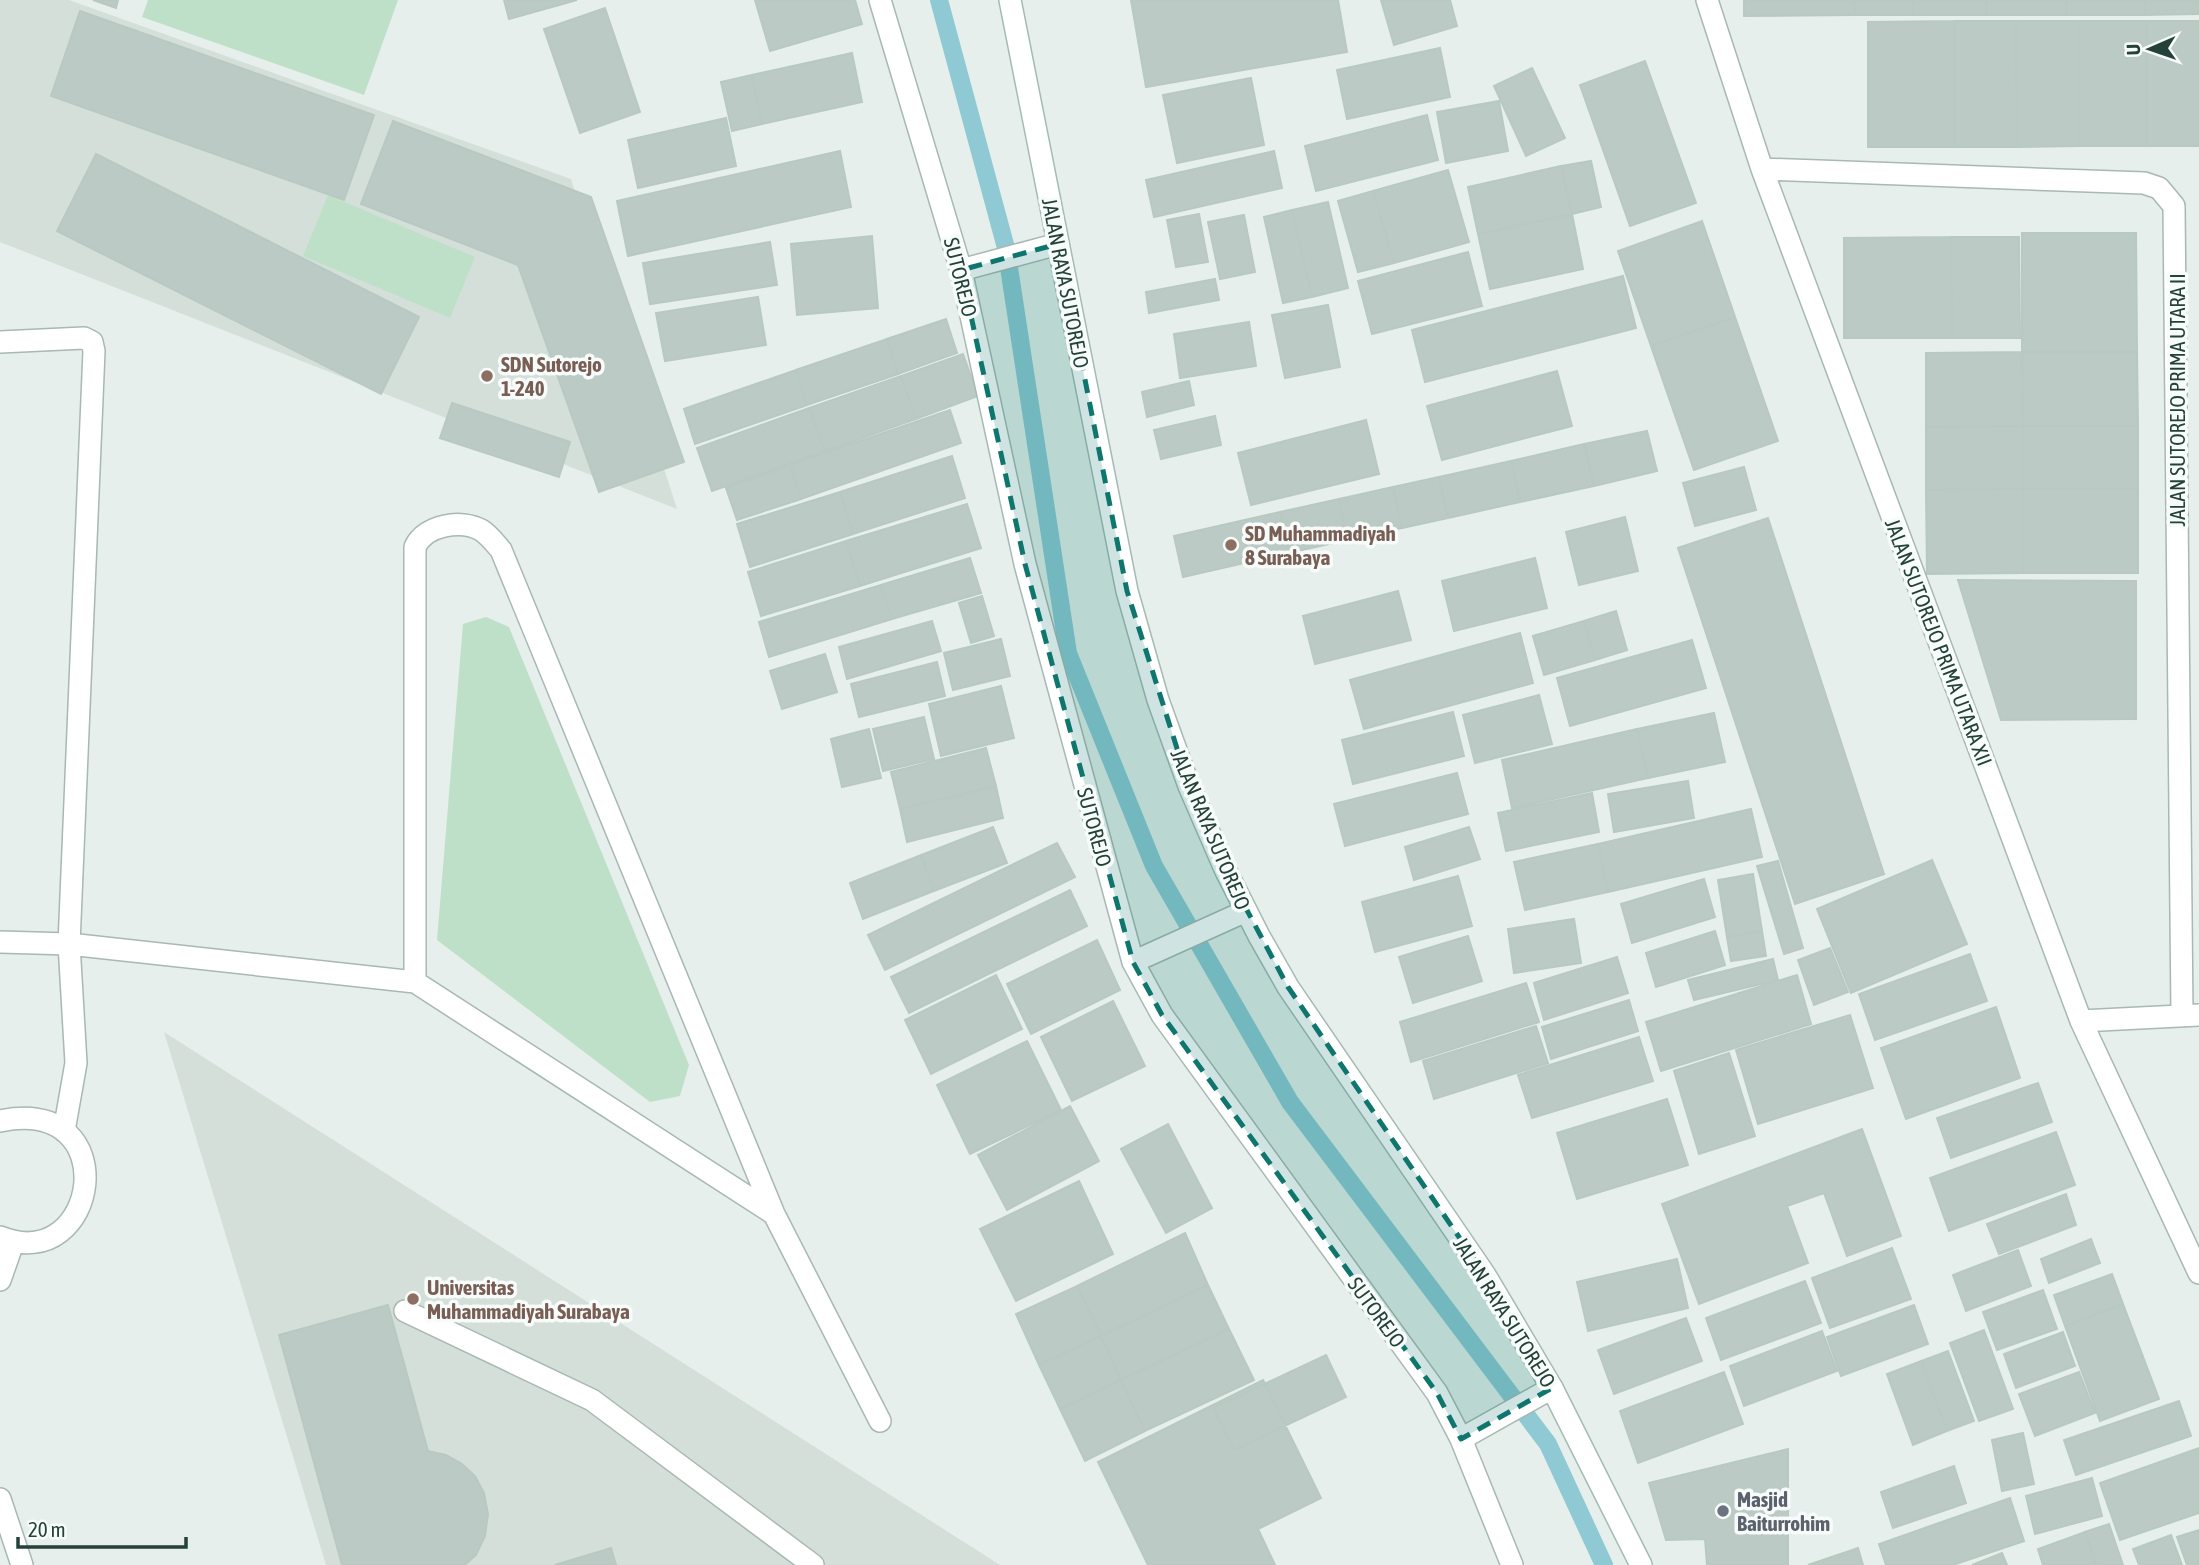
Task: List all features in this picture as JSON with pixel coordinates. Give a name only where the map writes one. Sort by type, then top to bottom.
[{"type":"street","name":"SUTOREJO","points":[[880,0],[970,268],[1025,564],[1133,962],[1162,1015],[1468,1436],[1512,1565]]},
{"type":"street","name":"JALAN RAYA SUTOREJO","points":[[1010,0],[1127,591],[1158,701],[1189,786],[1246,911],[1288,987],[1485,1275],[1545,1392],[1641,1565]]},
{"type":"street","name":"JALAN SUTOREJO PRIMA UTARA XII","points":[[1707,0],[1762,169],[2081,1021],[2199,1273]]},
{"type":"street","name":"JALAN SUTOREJO PRIMA UTARA II","points":[[1762,169],[2144,183],[2159,188],[2174,206],[2191,1015]]},
{"type":"street","points":[[970,268],[1058,244]]},
{"type":"street","points":[[0,342],[84,338],[92,342],[94,351],[69,944],[76,1063],[64,1131]]},
{"type":"street","points":[[415,982],[415,547],[419,539],[439,528],[464,524],[479,529],[501,550],[774,1214],[880,1421]]},
{"type":"street","points":[[1133,962],[1246,911]]},
{"type":"street","points":[[0,942],[69,944],[415,982],[774,1214]]},
{"type":"street","points":[[2081,1021],[2191,1015]]},
{"type":"street","points":[[0,1121],[22,1117],[44,1121],[64,1131],[81,1154],[88,1181],[81,1207],[64,1229],[40,1242],[7,1240],[0,1280]]},
{"type":"street","points":[[405,1311],[592,1400],[813,1565]]},
{"type":"street","points":[[1468,1436],[1545,1392]]},
{"type":"street","points":[[0,1499],[22,1565]]},
{"type":"highlighted area","points":[[1058,244],[1127,591],[1189,786],[1225,869],[1288,987],[1485,1275],[1552,1388],[1461,1439],[1437,1393],[1162,1015],[1133,962],[1025,564],[961,270]]},
{"type":"shaded area","name":"SDN Sutorejo 1-240","points":[[0,0],[69,0],[571,179],[677,509],[0,242]]},
{"type":"shaded area","name":"Universitas Muhammadiyah Surabaya","points":[[164,1032],[1000,1565],[326,1565]]},
{"type":"green space","points":[[148,0],[398,0],[364,95],[142,17]]},
{"type":"green space","points":[[328,195],[475,257],[450,318],[303,256]]},
{"type":"green space","points":[[486,617],[509,627],[689,1065],[680,1096],[650,1102],[437,940],[463,624]]},
{"type":"building","points":[[93,0],[118,0],[116,8]]},
{"type":"building","points":[[504,0],[577,0],[509,19]]},
{"type":"building","points":[[755,0],[855,0],[862,24],[770,51]]},
{"type":"building","points":[[1131,0],[1338,0],[1347,52],[1146,87]]},
{"type":"building","points":[[1381,0],[1450,0],[1457,26],[1394,45]]},
{"type":"building","points":[[1744,0],[1854,0],[1855,15],[1744,16]]},
{"type":"building","points":[[1854,0],[1913,0],[1913,15],[1855,15]]},
{"type":"building","points":[[1913,0],[1986,0],[1986,15],[1913,15]]},
{"type":"building","points":[[1986,0],[2066,0],[2066,15],[1986,15]]},
{"type":"building","points":[[2066,0],[2145,0],[2145,15],[2066,15]]},
{"type":"building","points":[[2145,0],[2199,0],[2199,14],[2145,15]]},
{"type":"building","points":[[605,8],[640,112],[580,133],[544,29]]},
{"type":"building","points":[[80,11],[374,115],[344,200],[51,96]]},
{"type":"building","points":[[1955,21],[1955,147],[1868,147],[1868,22]]},
{"type":"building","points":[[1955,21],[2016,21],[2017,147],[1955,147]]},
{"type":"building","points":[[2016,21],[2079,21],[2079,146],[2017,147]]},
{"type":"building","points":[[2079,21],[2147,21],[2147,146],[2079,146]]},
{"type":"building","points":[[2147,21],[2199,21],[2199,146],[2147,146]]},
{"type":"building","points":[[1440,48],[1450,97],[1347,119],[1337,70]]},
{"type":"building","points":[[852,53],[862,102],[762,124],[752,75]]},
{"type":"building","points":[[1645,61],[1696,203],[1630,226],[1580,85]]},
{"type":"building","points":[[1532,68],[1565,138],[1526,156],[1494,86]]},
{"type":"building","points":[[752,75],[762,124],[732,131],[721,82]]},
{"type":"building","points":[[1251,78],[1264,145],[1177,163],[1163,95]]},
{"type":"building","points":[[1499,101],[1508,151],[1446,163],[1437,112]]},
{"type":"building","points":[[1427,115],[1438,160],[1316,191],[1305,146]]},
{"type":"building","points":[[726,118],[736,166],[638,188],[628,140]]},
{"type":"building","points":[[393,121],[591,197],[684,462],[599,492],[518,265],[361,204]]},
{"type":"building","points":[[840,151],[851,207],[628,256],[617,201]]},
{"type":"building","points":[[1274,151],[1282,188],[1154,217],[1146,180]]},
{"type":"building","points":[[96,154],[419,317],[381,394],[57,231]]},
{"type":"building","points":[[1591,161],[1601,207],[1572,214],[1561,166]]},
{"type":"building","points":[[1561,166],[1572,214],[1478,234],[1468,187]]},
{"type":"building","points":[[1448,170],[1469,242],[1394,263],[1373,191]]},
{"type":"building","points":[[1373,191],[1394,263],[1358,272],[1338,201]]},
{"type":"building","points":[[1328,202],[1348,288],[1312,297],[1292,210]]},
{"type":"building","points":[[1292,210],[1312,297],[1283,303],[1264,217]]},
{"type":"building","points":[[1199,214],[1208,262],[1176,267],[1167,220]]},
{"type":"building","points":[[1572,214],[1583,269],[1490,289],[1478,234]]},
{"type":"building","points":[[1244,215],[1255,272],[1220,279],[1208,222]]},
{"type":"building","points":[[1702,221],[1735,317],[1651,346],[1618,251]]},
{"type":"building","points":[[2022,233],[2136,233],[2137,352],[2022,352]]},
{"type":"building","points":[[872,236],[878,308],[797,315],[791,244]]},
{"type":"building","points":[[1951,237],[2019,237],[2020,338],[1952,338]]},
{"type":"building","points":[[1951,237],[1952,338],[1844,338],[1844,238]]},
{"type":"building","points":[[770,242],[777,285],[650,304],[643,263]]},
{"type":"building","points":[[1468,252],[1482,306],[1372,334],[1358,281]]},
{"type":"building","points":[[1623,276],[1636,328],[1425,382],[1412,330]]},
{"type":"building","points":[[1215,279],[1219,300],[1149,313],[1146,292]]},
{"type":"building","points":[[758,297],[766,345],[665,361],[656,313]]},
{"type":"building","points":[[1328,305],[1340,367],[1285,378],[1272,315]]},
{"type":"building","points":[[1735,317],[1778,441],[1694,470],[1651,346]]},
{"type":"building","points":[[946,319],[957,353],[898,374],[887,339]]},
{"type":"building","points":[[1249,322],[1256,366],[1180,378],[1174,334]]},
{"type":"building","points":[[887,339],[898,374],[807,405],[796,370]]},
{"type":"building","points":[[2022,352],[2137,352],[2138,426],[2023,426]]},
{"type":"building","points":[[2022,352],[2023,426],[1926,427],[1926,353]]},
{"type":"building","points":[[963,354],[978,396],[916,419],[901,376]]},
{"type":"building","points":[[796,370],[807,405],[695,444],[684,409]]},
{"type":"building","points":[[1557,371],[1572,426],[1442,460],[1427,406]]},
{"type":"building","points":[[901,376],[916,419],[825,451],[809,408]]},
{"type":"building","points":[[1189,381],[1194,405],[1147,417],[1142,392]]},
{"type":"building","points":[[452,403],[570,442],[559,477],[440,438]]},
{"type":"building","points":[[809,408],[825,451],[712,491],[697,448]]},
{"type":"building","points":[[950,410],[961,443],[801,499],[790,465]]},
{"type":"building","points":[[1215,416],[1221,445],[1161,459],[1154,430]]},
{"type":"building","points":[[1366,420],[1379,474],[1251,505],[1238,453]]},
{"type":"building","points":[[2023,426],[2138,426],[2138,489],[2023,489]]},
{"type":"building","points":[[2023,426],[2023,489],[1926,490],[1926,427]]},
{"type":"building","points":[[1647,431],[1657,471],[1594,486],[1584,444]]},
{"type":"building","points":[[1584,444],[1594,486],[1520,502],[1511,461]]},
{"type":"building","points":[[952,456],[965,498],[853,534],[840,492]]},
{"type":"building","points":[[1511,461],[1520,502],[1448,518],[1439,477]]},
{"type":"building","points":[[790,465],[801,499],[737,520],[726,488]]},
{"type":"building","points":[[1744,467],[1756,510],[1695,526],[1683,483]]},
{"type":"building","points":[[1439,477],[1448,518],[1402,528],[1393,487]]},
{"type":"building","points":[[1393,487],[1402,528],[1347,540],[1339,499]]},
{"type":"building","points":[[2023,489],[2023,573],[1927,574],[1926,490]]},
{"type":"building","points":[[2023,489],[2138,489],[2138,573],[2023,573]]},
{"type":"building","points":[[840,492],[853,534],[750,567],[737,524]]},
{"type":"building","points":[[1339,499],[1347,540],[1289,553],[1280,512]]},
{"type":"building","points":[[967,504],[981,548],[860,586],[846,541]]},
{"type":"building","name":"SD Muhammadiyah 8 Surabaya","points":[[1280,512],[1289,553],[1183,577],[1174,536]]},
{"type":"building","points":[[1625,517],[1638,571],[1579,585],[1566,532]]},
{"type":"building","points":[[1768,518],[1884,874],[1795,904],[1678,548]]},
{"type":"building","points":[[846,541],[860,586],[761,616],[748,572]]},
{"type":"building","points":[[970,558],[981,593],[892,619],[881,585]]},
{"type":"building","points":[[1535,558],[1547,608],[1454,631],[1442,581]]},
{"type":"building","points":[[1958,580],[2136,581],[2136,719],[2001,720]]},
{"type":"building","points":[[881,585],[892,619],[769,657],[759,622]]},
{"type":"building","points":[[1398,591],[1411,640],[1315,664],[1303,616]]},
{"type":"building","points":[[982,596],[994,636],[971,643],[959,603]]},
{"type":"building","points":[[1616,611],[1627,650],[1595,660],[1584,621]]},
{"type":"building","points":[[932,621],[941,651],[847,679],[839,647]]},
{"type":"building","points":[[1584,621],[1595,660],[1544,675],[1533,636]]},
{"type":"building","points":[[1520,633],[1533,683],[1364,729],[1350,680]]},
{"type":"building","points":[[1001,639],[1010,676],[953,690],[944,653]]},
{"type":"building","points":[[1692,640],[1706,688],[1570,726],[1557,678]]},
{"type":"building","points":[[825,654],[837,692],[782,709],[770,671]]},
{"type":"building","points":[[937,662],[945,696],[859,717],[851,684]]},
{"type":"building","points":[[1001,686],[1014,738],[941,756],[929,704]]},
{"type":"building","points":[[1539,695],[1552,744],[1475,763],[1463,715]]},
{"type":"building","points":[[1453,712],[1464,756],[1353,784],[1342,740]]},
{"type":"building","points":[[1714,713],[1725,762],[1648,778],[1637,729]]},
{"type":"building","points":[[924,717],[934,759],[883,771],[873,729]]},
{"type":"building","points":[[869,729],[881,778],[842,787],[831,739]]},
{"type":"building","points":[[1637,729],[1648,778],[1512,808],[1502,760]]},
{"type":"building","points":[[986,748],[996,786],[900,809],[891,772]]},
{"type":"building","points":[[1457,773],[1468,814],[1345,846],[1334,804]]},
{"type":"building","points":[[1688,781],[1694,818],[1614,832],[1608,794]]},
{"type":"building","points":[[996,786],[1003,818],[907,842],[900,809]]},
{"type":"building","points":[[1592,793],[1599,832],[1506,851],[1498,813]]},
{"type":"building","points":[[1751,809],[1762,857],[1608,892],[1598,844]]},
{"type":"building","points":[[993,827],[1007,863],[934,891],[921,855]]},
{"type":"building","points":[[1469,827],[1480,859],[1414,880],[1405,847]]},
{"type":"building","points":[[1057,843],[1075,877],[885,970],[868,935]]},
{"type":"building","points":[[1598,844],[1608,892],[1525,910],[1514,862]]},
{"type":"building","points":[[921,855],[934,891],[863,919],[850,883]]},
{"type":"building","points":[[1932,860],[1967,944],[1851,993],[1817,909]]},
{"type":"building","points":[[1778,861],[1803,948],[1784,954],[1757,866]]},
{"type":"building","points":[[1753,874],[1762,931],[1727,937],[1718,880]]},
{"type":"building","points":[[1458,876],[1472,926],[1375,952],[1362,902]]},
{"type":"building","points":[[1704,879],[1715,917],[1632,943],[1621,904]]},
{"type":"building","points":[[1070,890],[1087,926],[909,1013],[891,977]]},
{"type":"building","points":[[1574,919],[1581,963],[1514,973],[1508,929]]},
{"type":"building","points":[[1715,931],[1725,965],[1656,987],[1646,953]]},
{"type":"building","points":[[1762,931],[1766,956],[1731,961],[1727,937]]},
{"type":"building","points":[[1468,936],[1482,981],[1413,1003],[1399,957]]},
{"type":"building","points":[[1097,940],[1120,990],[1031,1034],[1007,984]]},
{"type":"building","points":[[1830,948],[1848,992],[1814,1005],[1798,960]]},
{"type":"building","points":[[1970,954],[1987,1001],[1875,1040],[1859,994]]},
{"type":"building","points":[[1617,957],[1628,993],[1544,1020],[1534,983]]},
{"type":"building","points":[[1773,959],[1778,980],[1694,1000],[1688,980]]},
{"type":"building","points":[[996,975],[1022,1029],[931,1074],[905,1020]]},
{"type":"building","points":[[1797,975],[1811,1024],[1661,1071],[1646,1022]]},
{"type":"building","points":[[1526,983],[1539,1022],[1411,1062],[1400,1022]]},
{"type":"building","points":[[1629,1000],[1638,1031],[1551,1059],[1542,1027]]},
{"type":"building","points":[[1113,1001],[1145,1066],[1072,1101],[1041,1037]]},
{"type":"building","points":[[1996,1007],[2020,1078],[1906,1119],[1881,1048]]},
{"type":"building","points":[[1850,1015],[1873,1088],[1758,1124],[1736,1050]]},
{"type":"building","points":[[1536,1026],[1548,1063],[1434,1099],[1423,1061]]},
{"type":"building","points":[[1639,1037],[1653,1081],[1532,1118],[1518,1075]]},
{"type":"building","points":[[1027,1041],[1061,1110],[970,1154],[937,1085]]},
{"type":"building","points":[[1729,1053],[1755,1136],[1699,1154],[1674,1071]]},
{"type":"building","points":[[2038,1083],[2052,1122],[1951,1158],[1937,1118]]},
{"type":"building","points":[[1667,1099],[1688,1165],[1577,1199],[1557,1133]]},
{"type":"building","points":[[1070,1106],[1099,1161],[1007,1210],[978,1155]]},
{"type":"building","points":[[1168,1124],[1212,1208],[1166,1233],[1121,1149]]},
{"type":"building","points":[[1862,1129],[1901,1236],[1847,1256],[1824,1193],[1787,1206],[1808,1263],[1699,1304],[1662,1204]]},
{"type":"building","points":[[2056,1132],[2075,1185],[1949,1231],[1930,1178]]},
{"type":"building","points":[[1079,1181],[1113,1254],[1016,1301],[980,1229]]},
{"type":"building","points":[[2066,1194],[2076,1225],[1999,1254],[1987,1224]]},
{"type":"building","points":[[1185,1233],[1208,1285],[1101,1336],[1077,1286]]},
{"type":"building","points":[[2091,1239],[2100,1263],[2049,1283],[2041,1259]]},
{"type":"building","points":[[1892,1248],[1911,1299],[1830,1328],[1812,1278]]},
{"type":"building","points":[[2018,1250],[2031,1286],[1966,1311],[1953,1275]]},
{"type":"building","points":[[1677,1259],[1688,1308],[1588,1331],[1577,1282]]},
{"type":"building","points":[[2112,1274],[2123,1304],[2065,1326],[2054,1295]]},
{"type":"building","points":[[1805,1281],[1821,1323],[1721,1360],[1706,1318]]},
{"type":"building","points":[[1208,1285],[1229,1329],[1121,1380],[1101,1336]]},
{"type":"building","points":[[1077,1286],[1101,1336],[1039,1365],[1016,1314]]},
{"type":"building","points":[[2043,1290],[2057,1329],[1997,1350],[1983,1312]]},
{"type":"building","points":[[2123,1304],[2159,1399],[2100,1421],[2065,1326]]},
{"type":"building","points":[[388,1305],[428,1451],[446,1455],[462,1464],[475,1476],[484,1493],[488,1514],[485,1536],[476,1555],[465,1565],[342,1565],[279,1335]]},
{"type":"building","points":[[1914,1305],[1928,1344],[1841,1376],[1827,1337]]},
{"type":"building","points":[[1686,1318],[1702,1361],[1614,1394],[1598,1350]]},
{"type":"building","points":[[1229,1329],[1254,1380],[1145,1431],[1121,1380]]},
{"type":"building","points":[[1984,1330],[2013,1409],[1979,1421],[1950,1343]]},
{"type":"building","points":[[1822,1331],[1837,1371],[1744,1406],[1730,1366]]},
{"type":"building","points":[[2063,1332],[2075,1366],[2016,1388],[2004,1354]]},
{"type":"building","points":[[1101,1336],[1121,1380],[1060,1409],[1039,1365]]},
{"type":"building","points":[[1948,1351],[1974,1421],[1947,1431],[1921,1361]]},
{"type":"building","points":[[1326,1355],[1346,1397],[1234,1450],[1213,1408]]},
{"type":"building","points":[[1921,1361],[1947,1431],[1913,1445],[1887,1374]]},
{"type":"building","points":[[1724,1372],[1743,1424],[1638,1463],[1620,1411]]},
{"type":"building","points":[[2079,1372],[2095,1413],[2035,1436],[2019,1394]]},
{"type":"building","points":[[1121,1380],[1145,1431],[1085,1461],[1060,1409]]},
{"type":"building","points":[[1263,1380],[1321,1498],[1258,1529],[1275,1565],[1148,1565],[1098,1462]]},
{"type":"building","points":[[2179,1401],[2191,1436],[2076,1475],[2064,1440]]},
{"type":"building","points":[[2023,1433],[2034,1484],[2002,1491],[1992,1440]]},
{"type":"building","points":[[2199,1448],[2199,1513],[2120,1540],[2100,1483]]},
{"type":"building","name":"Masjid Baiturrohim","points":[[1788,1449],[1788,1565],[1707,1565],[1705,1539],[1666,1540],[1649,1483]]},
{"type":"building","points":[[1954,1466],[1966,1503],[1893,1528],[1881,1492]]},
{"type":"building","points":[[2092,1478],[2102,1516],[2035,1534],[2026,1496]]},
{"type":"building","points":[[2010,1498],[2024,1541],[1953,1565],[1886,1565],[1879,1544]]},
{"type":"building","points":[[2109,1524],[2123,1565],[2096,1565],[2085,1532]]},
{"type":"building","points":[[2199,1530],[2199,1565],[2187,1565],[2177,1537]]},
{"type":"building","points":[[2085,1532],[2096,1565],[2043,1565],[2038,1549]]},
{"type":"building","points":[[2171,1535],[2182,1565],[2139,1565],[2133,1549]]},
{"type":"building","points":[[611,1548],[616,1565],[555,1565]]},
{"type":"building","points":[[1858,1548],[1863,1565],[1808,1565]]},
{"type":"building","points":[[2002,1553],[2007,1565],[1972,1565]]},
{"type":"waterway","points":[[939,0],[1006,248],[1068,653],[1154,866],[1290,1102],[1548,1444],[1604,1565]]},
{"type":"place","name":"SDN Sutorejo 1-240","points":[[487,376]]},
{"type":"place","name":"SD Muhammadiyah 8 Surabaya","points":[[1231,545]]},
{"type":"place","name":"Universitas Muhammadiyah Surabaya","points":[[413,1299]]},
{"type":"place","name":"Masjid Baiturrohim","points":[[1723,1511]]}]
